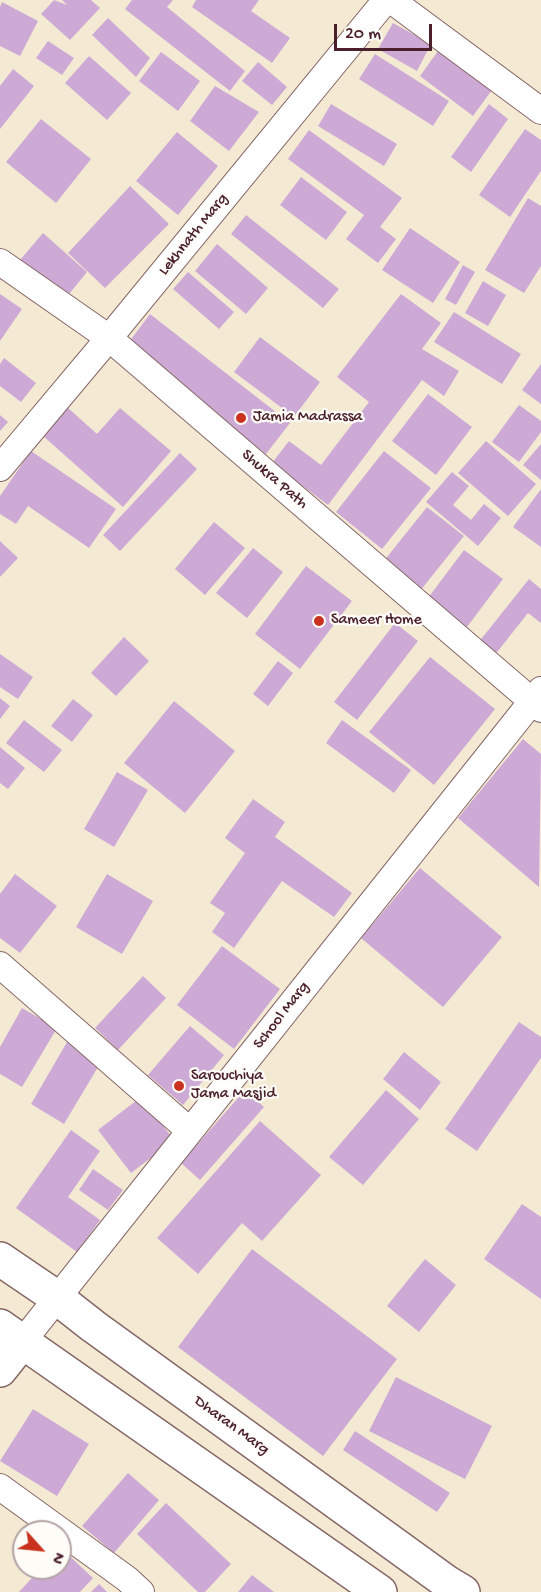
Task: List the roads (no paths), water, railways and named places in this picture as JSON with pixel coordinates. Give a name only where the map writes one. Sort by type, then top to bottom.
[{"type":"main road","name":"Dharan Marg","points":[[0,1259],[56,1297],[463,1592]]},
{"type":"main road","points":[[0,1370],[11,1334],[380,1592]]},
{"type":"street","name":"Lekhnath Marg","points":[[0,468],[386,0]]},
{"type":"street","points":[[391,0],[541,111]]},
{"type":"street","name":"Shukra Path","points":[[0,262],[109,338],[538,700]]},
{"type":"street","name":"School Marg","points":[[11,1334],[56,1297],[538,700]]},
{"type":"street","points":[[0,965],[190,1131]]},
{"type":"street","points":[[0,1487],[127,1579],[141,1592]]},
{"type":"place","name":"Jamia Madrassa","points":[[241,418]]},
{"type":"place","name":"Sameer Home","points":[[319,621]]},
{"type":"place","name":"Sarouchiya Jama Masjid","points":[[179,1086]]}]
